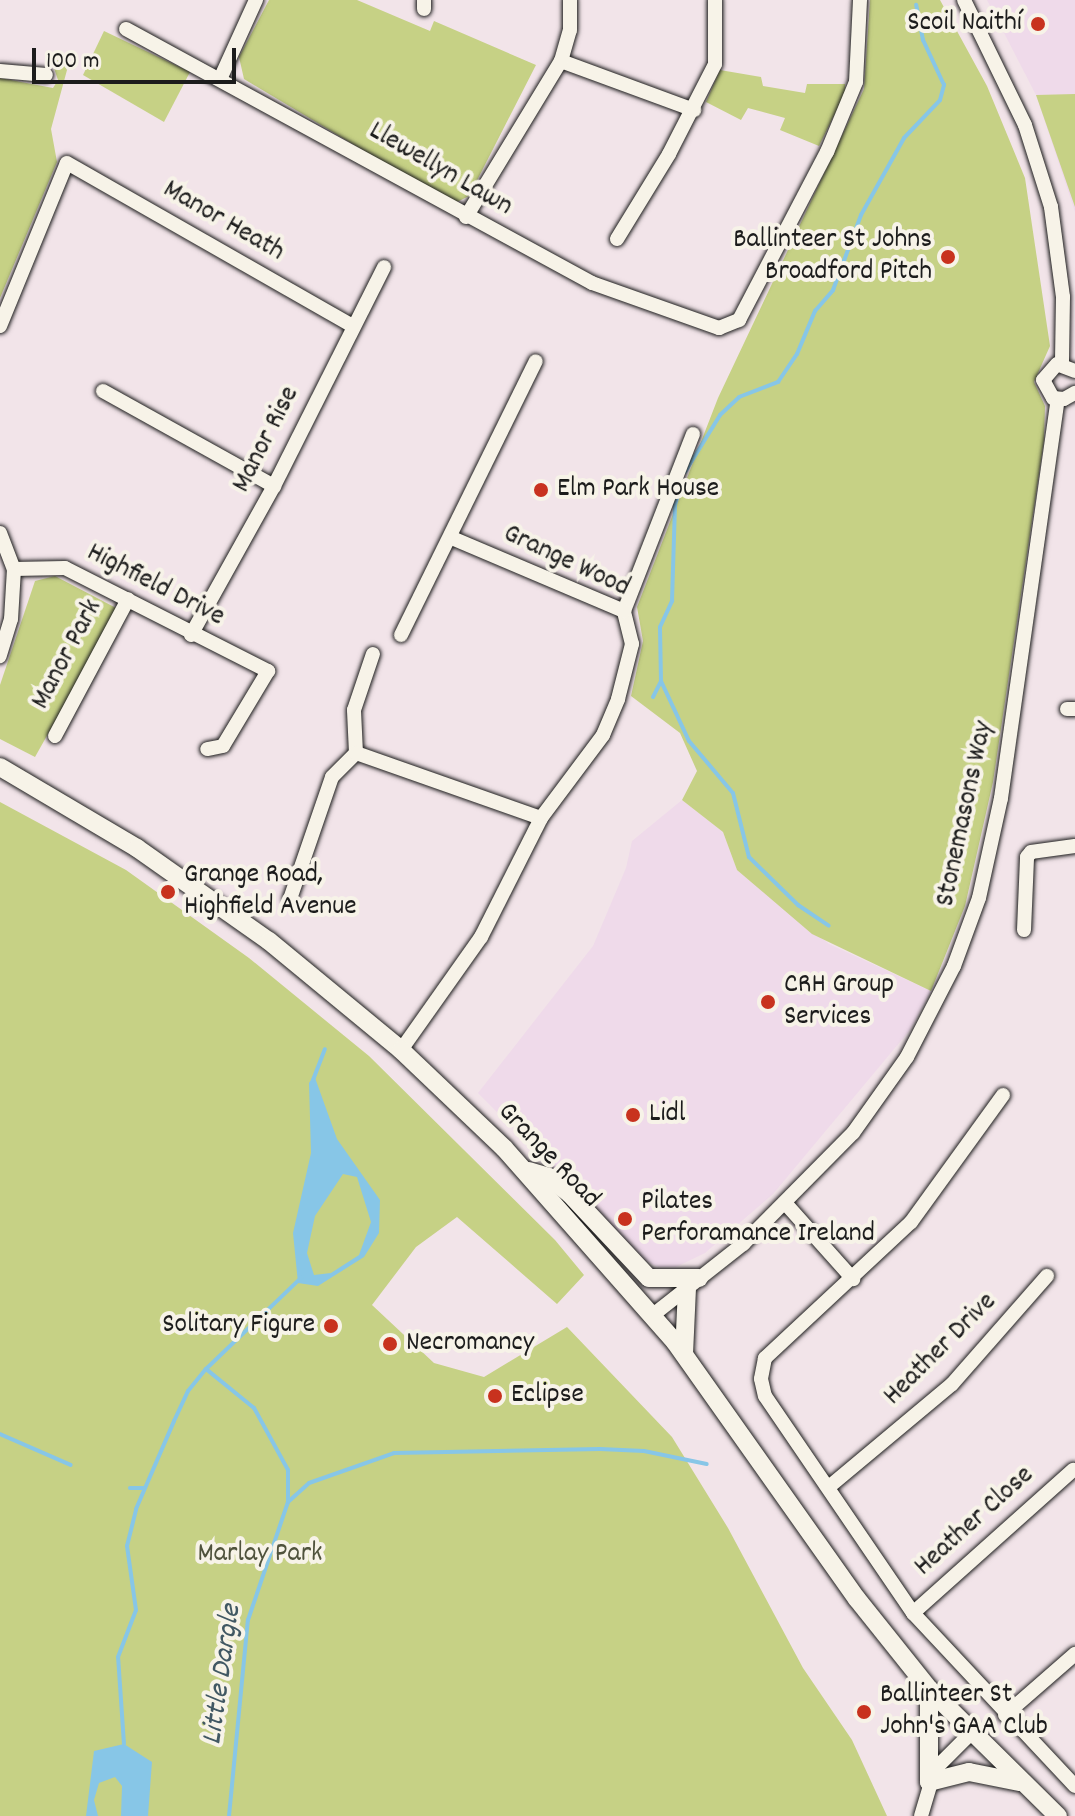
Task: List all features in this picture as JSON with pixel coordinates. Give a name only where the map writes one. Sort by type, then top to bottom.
[{"type":"main road","name":"Grange Road","points":[[0,767],[200,889],[401,1050],[526,1170],[684,1354],[857,1599],[929,1689],[1020,1782],[1058,1816]]},
{"type":"main road","points":[[526,1170],[549,1177],[570,1194],[640,1273],[659,1280],[693,1283],[684,1354]]},
{"type":"main road","points":[[929,1689],[929,1782],[969,1772],[1020,1782]]},
{"type":"street","points":[[221,77],[256,0]]},
{"type":"street","points":[[466,217],[561,61],[570,30],[570,0]]},
{"type":"street","points":[[617,239],[694,110],[715,64],[715,0]]},
{"type":"street","name":"Llewellyn Lawn","points":[[126,29],[221,77],[466,217],[592,283],[719,328],[739,320],[827,152],[856,82],[860,0]]},
{"type":"street","points":[[964,0],[1025,125],[1051,207],[1063,297],[1068,367],[1047,370],[1043,380],[1045,390],[1058,399],[1075,393]]},
{"type":"street","points":[[561,61],[694,110]]},
{"type":"street","points":[[0,71],[46,75]]},
{"type":"street","name":"Manor Heath","points":[[0,326],[67,163],[353,326]]},
{"type":"street","name":"Manor Rise","points":[[191,635],[274,486],[384,267]]},
{"type":"street","points":[[401,635],[452,538],[536,361]]},
{"type":"street","points":[[103,391],[274,486]]},
{"type":"street","name":"Stonemasons Way","points":[[653,1315],[786,1204],[853,1133],[907,1057],[948,979],[979,898],[1001,798],[1058,399]]},
{"type":"street","points":[[624,611],[693,434]]},
{"type":"street","points":[[0,533],[14,569],[0,656]]},
{"type":"street","name":"Grange Wood","points":[[401,1050],[481,937],[541,818],[603,735],[618,699],[632,644],[624,611],[452,538]]},
{"type":"street","name":"Highfield Drive","points":[[14,569],[65,568],[191,635],[268,671],[223,746],[207,749]]},
{"type":"street","name":"Manor Park","points":[[55,736],[128,599]]},
{"type":"street","points":[[290,899],[332,777],[356,753],[354,710],[373,654]]},
{"type":"street","points":[[356,753],[541,818]]},
{"type":"street","points":[[1024,930],[1027,857],[1031,852],[1075,846]]},
{"type":"street","points":[[1003,1095],[918,1213],[853,1279],[765,1358],[761,1379],[765,1396],[830,1486],[913,1613],[1005,1715],[1075,1786]]},
{"type":"street","points":[[786,1204],[853,1279]]},
{"type":"street","name":"Heather Drive","points":[[830,1486],[952,1384],[1047,1276]]},
{"type":"street","name":"Heather Close","points":[[913,1613],[1073,1470]]},
{"type":"street","points":[[1005,1715],[1075,1654]]},
{"type":"street","points":[[921,1816],[929,1782],[943,1758],[971,1733]]},
{"type":"shaded area","name":"Scoil Naithí","points":[[987,0],[1075,0],[1075,212],[1036,95]]},
{"type":"shaded area","points":[[682,800],[723,832],[737,870],[829,944],[931,991],[910,1030],[773,1194],[705,1253],[676,1267],[658,1267],[644,1260],[478,1093],[593,946],[626,868],[632,841]]},
{"type":"green space","points":[[269,0],[357,0],[430,31],[434,21],[536,65],[469,196],[453,204],[244,79],[239,57]]},
{"type":"green space","points":[[870,0],[940,0],[987,86],[1025,178],[1050,346],[1034,382],[1045,406],[1044,440],[993,782],[965,906],[931,991],[812,934],[737,870],[723,832],[682,800],[697,771],[680,733],[631,696],[643,641],[637,607],[718,398],[864,89]]},
{"type":"green space","points":[[104,31],[190,72],[164,122],[83,75]]},
{"type":"green space","points":[[51,59],[62,61],[67,70],[51,129],[57,162],[0,298],[0,78],[53,88],[58,80]]},
{"type":"green space","points":[[720,70],[761,77],[763,86],[805,93],[807,84],[845,84],[845,93],[819,146],[780,130],[785,118],[748,108],[741,120],[706,102]]},
{"type":"green space","points":[[1075,94],[1075,207],[1036,95]]},
{"type":"green space","points":[[55,576],[118,609],[35,757],[0,739],[0,685],[35,581]]},
{"type":"green space","name":"Marlay Park","points":[[0,802],[126,870],[249,958],[369,1056],[555,1240],[584,1275],[557,1304],[457,1217],[416,1247],[372,1305],[434,1363],[484,1377],[567,1327],[672,1437],[728,1528],[803,1668],[852,1740],[887,1816],[0,1816]]},
{"type":"water","points":[[314,1075],[337,1139],[380,1200],[379,1233],[364,1257],[318,1286],[298,1283],[293,1233],[311,1153],[309,1083]],"holes":[[[343,1174],[357,1177],[371,1222],[359,1255],[331,1273],[314,1275],[307,1253],[315,1216]]]},
{"type":"water","points":[[124,1744],[152,1762],[148,1816],[121,1816],[122,1786],[115,1777],[99,1783],[94,1800],[98,1816],[86,1816],[94,1751]]},
{"type":"waterway","name":"Little Dargle","points":[[685,472],[720,415],[739,397],[778,382],[797,354],[815,311],[833,290],[861,215],[904,138],[940,100],[944,85],[923,40],[916,5]]},
{"type":"waterway","name":"Little Dargle","points":[[653,697],[661,681],[660,627],[672,601],[675,505],[682,481]]},
{"type":"waterway","points":[[661,681],[689,741],[733,793],[749,857],[798,905],[829,926]]},
{"type":"waterway","name":"Little Dargle","points":[[313,1080],[325,1049]]},
{"type":"waterway","name":"Little Dargle","points":[[229,1816],[248,1620],[288,1502],[288,1470],[254,1408],[206,1369],[301,1278]]},
{"type":"waterway","points":[[124,1744],[118,1657],[136,1610],[127,1546],[136,1509],[174,1421],[188,1391],[206,1369]]},
{"type":"waterway","points":[[0,1434],[71,1465]]},
{"type":"waterway","points":[[288,1502],[309,1483],[394,1453],[600,1449],[644,1451],[707,1464]]},
{"type":"waterway","points":[[130,1488],[144,1488]]},
{"type":"place","name":"Scoil Naithí","points":[[1038,24]]},
{"type":"place","name":"Ballinteer St Johns Broadford Pitch","points":[[948,257]]},
{"type":"place","name":"Elm Park House","points":[[541,490]]},
{"type":"place","name":"Grange Road, Highfield Avenue","points":[[168,892]]},
{"type":"place","name":"CRH Group Services","points":[[768,1002]]},
{"type":"place","name":"Lidl","points":[[633,1115]]},
{"type":"place","name":"Pilates Perforamance Ireland","points":[[625,1219]]},
{"type":"place","name":"Solitary Figure","points":[[331,1326]]},
{"type":"place","name":"Necromancy","points":[[390,1344]]},
{"type":"place","name":"Eclipse","points":[[495,1396]]},
{"type":"place","name":"Ballinteer St John's GAA Club","points":[[864,1712]]}]
